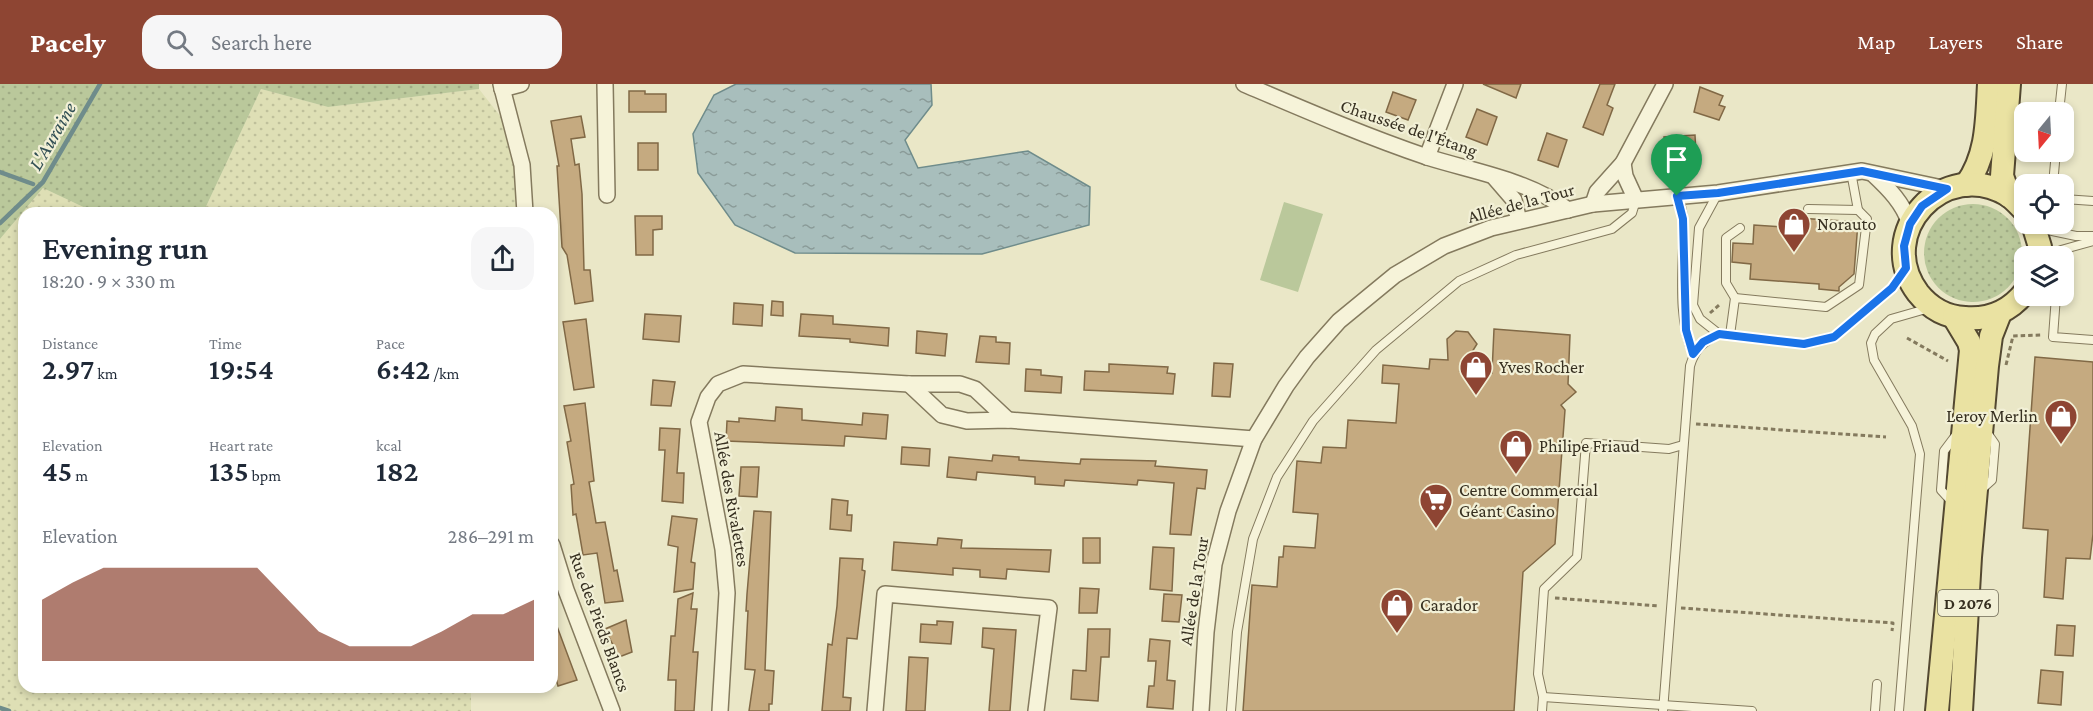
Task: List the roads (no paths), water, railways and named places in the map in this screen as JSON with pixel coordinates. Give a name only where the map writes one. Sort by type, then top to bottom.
[{"type":"main road","points":[[1989,84],[1985,141],[1974,175],[1922,206],[1910,224],[1904,246],[1906,268],[1913,285],[1924,300],[1945,313],[1978,319],[2000,313],[2014,304]]},
{"type":"main road","points":[[2009,84],[2002,176],[2014,196]]},
{"type":"main road","points":[[1957,187],[1987,186],[2014,206]]},
{"type":"main road","name":"D 2076","points":[[1945,313],[1969,342],[1971,350],[1976,494],[1961,711]]},
{"type":"main road","name":"D 2076","points":[[1937,711],[1955,506],[1994,327],[2000,313]]},
{"type":"street","points":[[521,84],[501,86],[522,165],[525,207]]},
{"type":"street","points":[[605,84],[607,195]]},
{"type":"street","name":"Chaussée de l'Étang","points":[[1244,84],[1342,126],[1427,157],[1535,189],[1568,210]]},
{"type":"street","points":[[1427,157],[1455,84]]},
{"type":"street","points":[[1593,204],[1597,192],[1623,163],[1665,84]]},
{"type":"street","points":[[1623,163],[1625,176],[1636,200]]},
{"type":"street","name":"Allée de la Tour","points":[[1201,711],[1206,632],[1214,564],[1228,512],[1254,439],[1286,386],[1339,321],[1395,275],[1444,246],[1491,228],[1593,204],[1718,193],[1851,172],[1957,187]]},
{"type":"street","points":[[1873,174],[1893,193],[1910,224]]},
{"type":"street","points":[[1495,178],[1514,200],[1519,221]]},
{"type":"street","name":"Allée des Rivalettes","points":[[720,711],[727,593],[723,549],[699,422],[708,397],[718,384],[743,374],[909,384],[960,384],[975,389],[1008,420]]},
{"type":"street","points":[[909,384],[942,415],[967,421],[1008,420],[1254,439]]},
{"type":"street","name":"Rue des Pieds Blancs","points":[[558,564],[612,711]]},
{"type":"street","points":[[874,711],[885,594],[1049,608],[1036,711]]},
{"type":"lane","points":[[2060,102],[2062,84]]},
{"type":"lane","points":[[1735,298],[1826,307],[1859,285],[1867,219],[1858,210],[1851,172]]},
{"type":"lane","points":[[1718,193],[1699,228],[1693,305],[1700,320],[1719,334],[1804,344],[1834,337],[1892,288],[1906,268]]},
{"type":"lane","points":[[1677,196],[1683,219],[1685,322],[1687,341],[1693,354]]},
{"type":"lane","points":[[1231,711],[1237,632],[1253,539],[1277,477],[1313,421],[1376,351],[1459,281],[1516,255],[1612,229],[1632,213],[1636,200]]},
{"type":"lane","points":[[2074,200],[2093,201]]},
{"type":"lane","points":[[1808,209],[1858,210]]},
{"type":"lane","points":[[1730,335],[1735,298],[1726,283],[1726,238],[1740,228]]},
{"type":"lane","points":[[2071,234],[2093,236]]},
{"type":"lane","points":[[2074,246],[2093,241]]},
{"type":"lane","points":[[2055,306],[2053,337],[2093,340]]},
{"type":"lane","points":[[1899,711],[1920,454],[1912,426],[1874,360],[1871,344],[1875,334],[1891,319],[1919,309],[1945,313]]},
{"type":"lane","points":[[1664,708],[1690,366],[1693,354],[1703,342],[1719,334]]},
{"type":"lane","points":[[1542,711],[1543,697],[1538,674],[1544,590],[1577,557],[1586,443],[1669,448],[1683,445]]},
{"type":"lane","points":[[1875,711],[1877,684]]},
{"type":"lane","points":[[1543,697],[1664,708],[1752,711]]},
{"type":"water","points":[[736,84],[931,84],[932,105],[905,140],[918,168],[1028,151],[1090,187],[1089,225],[982,254],[795,253],[735,225],[698,173],[693,134],[714,95]]},
{"type":"waterway","name":"L'Auraine","points":[[0,223],[43,182],[100,84]]},
{"type":"waterway","points":[[0,172],[33,184]]},
{"type":"waterway","points":[[0,708],[9,711]]},
{"type":"place","name":"Norauto","points":[[1794,253]]},
{"type":"place","name":"Yves Rocher","points":[[1476,396]]},
{"type":"place","name":"Leroy Merlin","points":[[2061,445]]},
{"type":"place","name":"Philipe Friaud","points":[[1516,475]]},
{"type":"place","name":"Centre Commercial Géant Casino","points":[[1436,529]]},
{"type":"place","name":"Carador","points":[[1397,634]]}]
